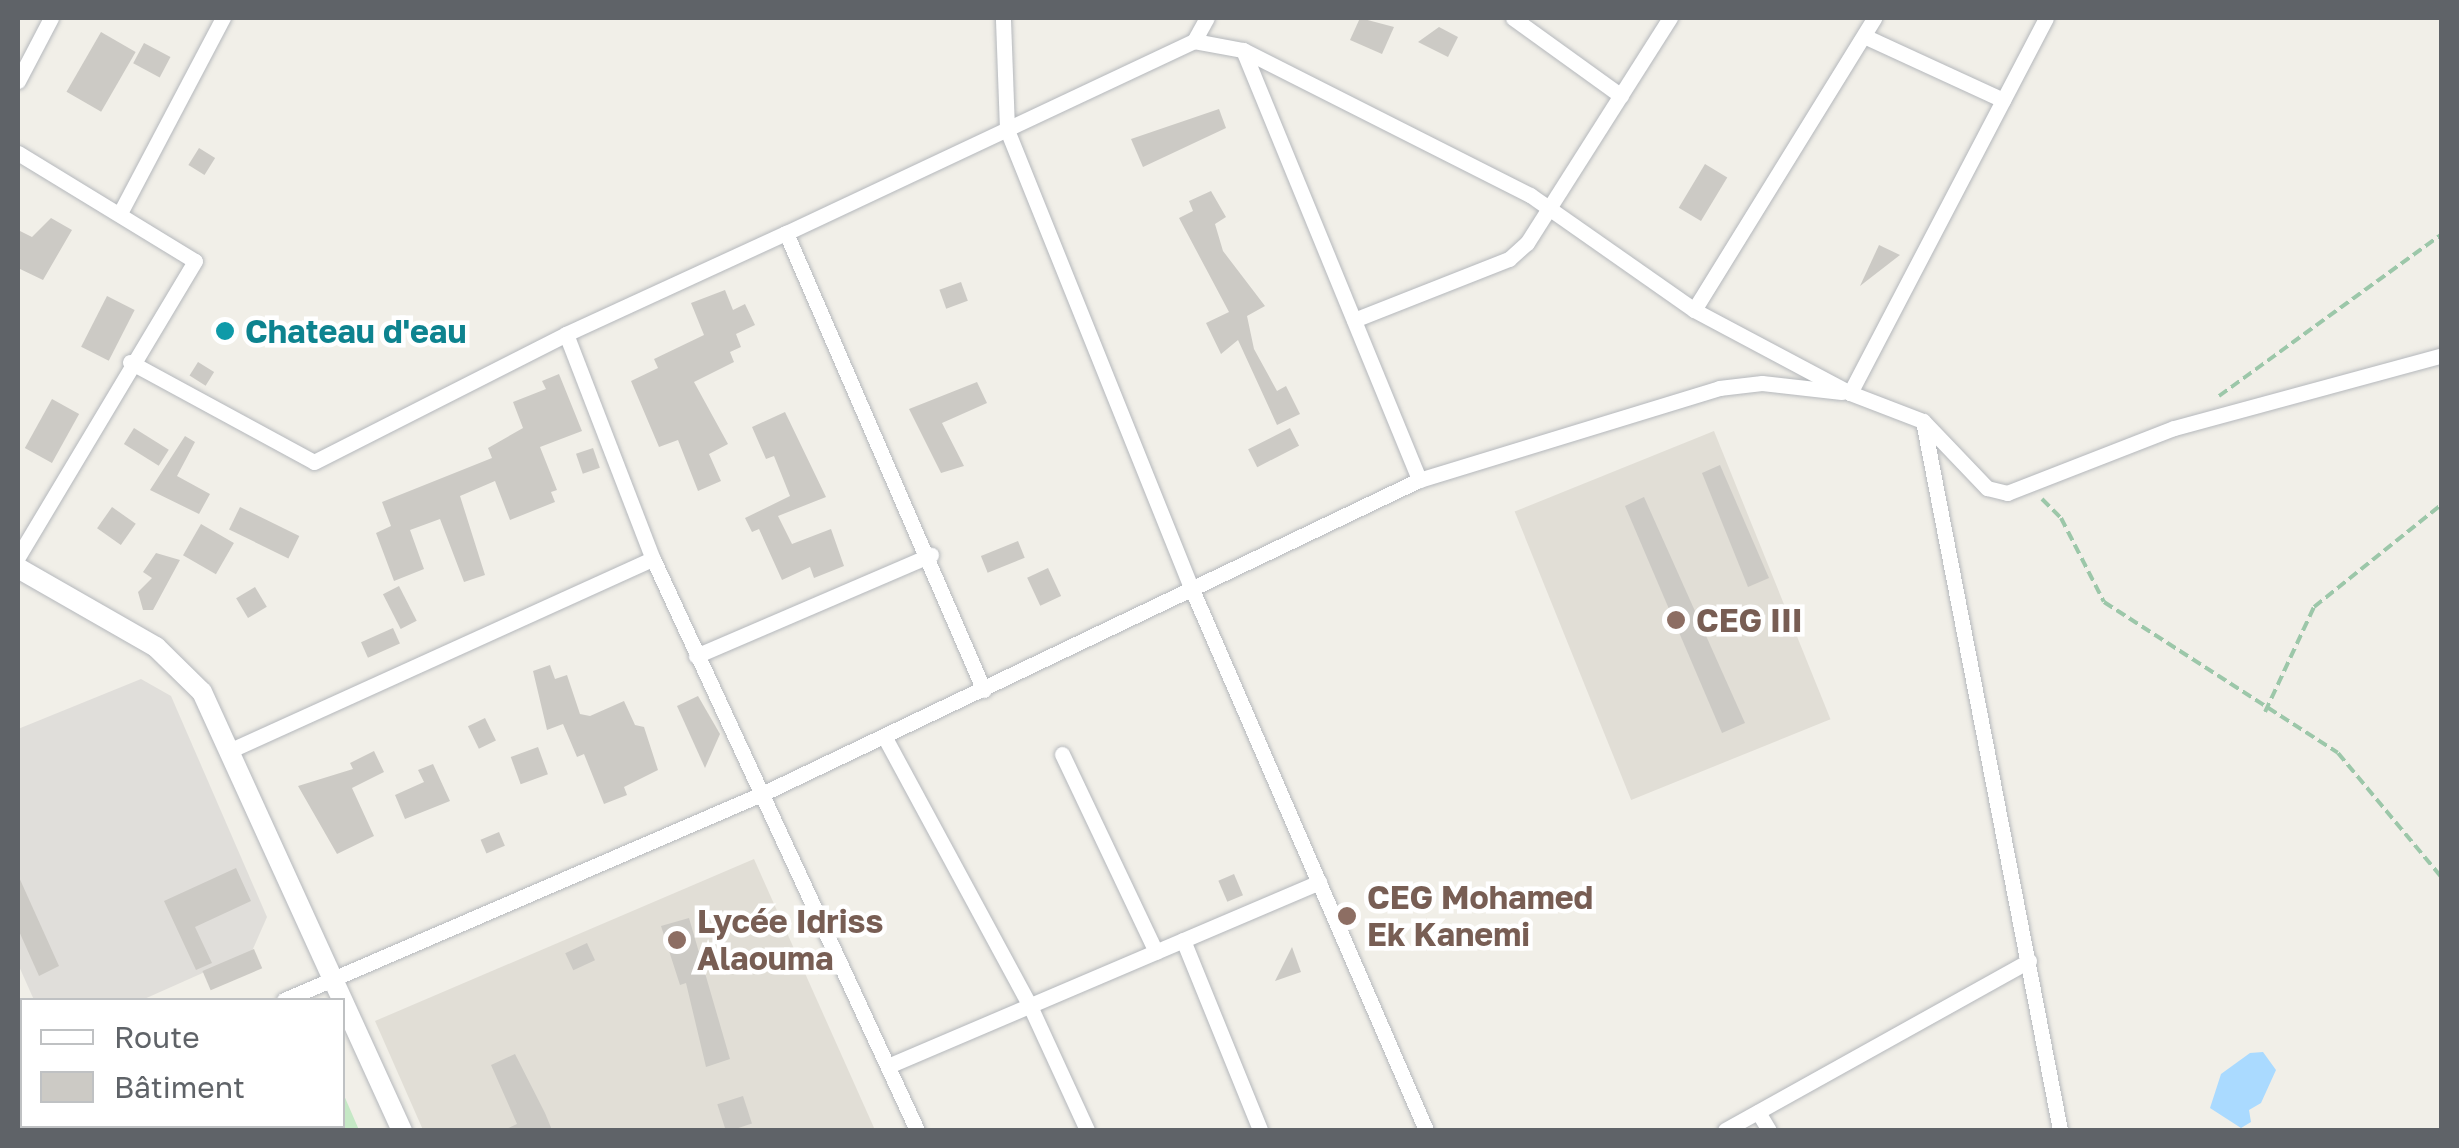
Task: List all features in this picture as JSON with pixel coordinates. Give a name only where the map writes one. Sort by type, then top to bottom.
[{"type":"street","points":[[18,81],[50,18]]},
{"type":"street","points":[[120,213],[223,18]]},
{"type":"street","points":[[1004,18],[1007,129],[1190,584],[1426,1130]]},
{"type":"street","points":[[1194,41],[1206,18]]},
{"type":"street","points":[[1513,18],[1621,96]]},
{"type":"street","points":[[1354,320],[1509,259],[1552,209],[1670,18]]},
{"type":"street","points":[[1694,310],[1874,18]]},
{"type":"street","points":[[1850,392],[2046,18]]},
{"type":"street","points":[[1864,36],[2003,100]]},
{"type":"street","points":[[130,362],[314,462],[566,334],[1194,41],[1243,50],[1552,209],[1694,310],[1850,392],[1923,421],[1987,488],[2007,493],[2174,428],[2442,355]]},
{"type":"street","points":[[18,44],[32,53]]},
{"type":"street","points":[[1243,50],[1419,480]]},
{"type":"street","points":[[18,153],[195,261],[130,362],[18,557]]},
{"type":"street","points":[[786,233],[931,555],[984,690]]},
{"type":"street","points":[[566,334],[653,560],[696,656],[766,792],[918,1130]]},
{"type":"street","points":[[288,998],[766,792],[984,690],[1190,584],[1419,480],[1718,388],[1762,383],[1850,392]]},
{"type":"street","points":[[1923,421],[2060,1130]]},
{"type":"street","points":[[696,656],[931,555]]},
{"type":"street","points":[[231,750],[653,560]]},
{"type":"street","points":[[18,568],[183,667],[231,750],[342,998]]},
{"type":"street","points":[[884,736],[1030,1006],[1087,1130]]},
{"type":"street","points":[[1062,754],[1156,952]]},
{"type":"street","points":[[888,1066],[1319,882]]},
{"type":"street","points":[[1182,940],[1260,1130]]},
{"type":"street","points":[[1725,1130],[2030,961]]},
{"type":"street","points":[[345,1004],[402,1130]]},
{"type":"street","points":[[1758,1112],[1770,1130]]},
{"type":"path","points":[[2206,405],[2442,234]]},
{"type":"path","points":[[2029,484],[2061,518],[2104,602],[2265,712],[2338,754],[2442,878]]},
{"type":"path","points":[[2265,712],[2314,607],[2442,504]]},
{"type":"shaded area","name":"CEG III","points":[[1714,431],[1831,719],[1631,800],[1515,512]]},
{"type":"shaded area","points":[[141,679],[171,696],[267,917],[252,951],[146,998],[33,998],[18,964],[18,729]]},
{"type":"shaded area","name":"Lycée Idriss Alaouma","points":[[754,859],[875,1130],[423,1130],[375,1021]]},
{"type":"green space","points":[[345,1098],[359,1130],[121,1130],[345,1128]]},
{"type":"water","points":[[2263,1052],[2276,1070],[2261,1103],[2249,1110],[2251,1122],[2241,1128],[2210,1108],[2221,1074],[2250,1053]]},
{"type":"building","points":[[1360,18],[1394,27],[1382,54],[1350,40]]},
{"type":"building","points":[[1439,27],[1458,37],[1448,57],[1418,42]]},
{"type":"building","points":[[101,32],[136,52],[101,112],[66,92]]},
{"type":"building","points":[[144,43],[170,57],[160,77],[133,63]]},
{"type":"building","points":[[1219,109],[1226,128],[1143,167],[1131,139]]},
{"type":"building","points":[[199,148],[215,158],[205,175],[188,165]]},
{"type":"building","points":[[1705,164],[1727,177],[1701,221],[1679,208]]},
{"type":"building","points":[[1211,191],[1226,217],[1215,224],[1223,251],[1265,306],[1247,316],[1254,349],[1277,391],[1286,386],[1300,414],[1277,425],[1238,340],[1221,354],[1206,323],[1229,312],[1179,218],[1193,211],[1189,201]]},
{"type":"building","points":[[51,218],[72,230],[43,280],[18,268],[18,230],[32,237]]},
{"type":"building","points":[[1879,245],[1900,255],[1860,286]]},
{"type":"building","points":[[961,282],[968,301],[946,309],[939,290]]},
{"type":"building","points":[[725,290],[733,310],[745,304],[755,325],[736,334],[741,347],[730,352],[734,362],[694,382],[728,444],[709,454],[721,481],[698,491],[678,440],[659,447],[631,381],[658,368],[654,359],[704,335],[691,303]]},
{"type":"building","points":[[107,296],[135,310],[109,361],[81,347]]},
{"type":"building","points":[[198,362],[214,372],[206,386],[190,376]]},
{"type":"building","points":[[559,374],[582,431],[540,447],[557,490],[551,492],[555,502],[510,520],[495,481],[460,496],[485,575],[464,582],[440,519],[410,530],[424,569],[394,581],[376,533],[391,526],[382,502],[492,458],[488,448],[523,428],[513,402],[546,389],[542,381]]},
{"type":"building","points":[[977,382],[987,403],[942,423],[964,466],[941,473],[909,409]]},
{"type":"building","points":[[52,399],[79,414],[52,463],[25,448]]},
{"type":"building","points":[[785,412],[826,497],[778,516],[792,544],[831,529],[844,566],[814,578],[810,567],[782,580],[759,529],[752,532],[745,518],[790,496],[774,456],[766,459],[752,427]]},
{"type":"building","points":[[134,428],[169,450],[159,466],[124,444]]},
{"type":"building","points":[[1290,428],[1299,446],[1257,467],[1248,449]]},
{"type":"building","points":[[185,436],[195,442],[177,476],[210,494],[199,514],[150,490]]},
{"type":"building","points":[[593,448],[600,468],[583,474],[576,454]]},
{"type":"building","points":[[1720,465],[1769,578],[1748,587],[1702,473]]},
{"type":"building","points":[[1644,497],[1745,723],[1722,733],[1625,506]]},
{"type":"building","points":[[112,507],[136,524],[121,545],[97,528]]},
{"type":"building","points":[[240,507],[299,536],[288,558],[229,529]]},
{"type":"building","points":[[201,524],[234,543],[216,574],[183,555]]},
{"type":"building","points":[[1018,541],[1025,558],[988,573],[981,556]]},
{"type":"building","points":[[156,553],[180,560],[153,610],[143,610],[138,592],[152,578],[143,572]]},
{"type":"building","points":[[1048,568],[1061,596],[1040,606],[1027,578]]},
{"type":"building","points":[[399,586],[417,621],[401,629],[383,594]]},
{"type":"building","points":[[255,587],[267,607],[248,618],[236,598]]},
{"type":"building","points":[[393,628],[400,644],[368,658],[361,642]]},
{"type":"building","points":[[550,665],[555,679],[567,675],[580,714],[590,716],[624,701],[635,725],[644,727],[658,770],[624,787],[627,795],[604,804],[584,754],[577,757],[563,724],[547,730],[533,671]]},
{"type":"building","points":[[698,696],[720,734],[705,768],[677,706]]},
{"type":"building","points":[[485,718],[496,740],[479,749],[468,726]]},
{"type":"building","points":[[538,747],[548,774],[521,784],[511,757]]},
{"type":"building","points":[[374,751],[384,772],[352,788],[374,836],[337,854],[298,786],[353,769],[350,763]]},
{"type":"building","points":[[433,764],[450,801],[405,819],[395,795],[424,782],[418,770]]},
{"type":"building","points":[[499,832],[505,846],[486,854],[481,840]]},
{"type":"building","points":[[236,868],[251,901],[195,927],[212,963],[196,970],[164,901]]},
{"type":"building","points":[[1234,874],[1243,895],[1227,902],[1218,881]]},
{"type":"building","points":[[18,875],[59,966],[39,976],[18,929]]},
{"type":"building","points":[[689,918],[730,1059],[706,1067],[686,983],[680,985],[661,926]]},
{"type":"building","points":[[587,943],[595,960],[573,970],[565,953]]},
{"type":"building","points":[[1292,947],[1301,972],[1275,981]]},
{"type":"building","points":[[254,949],[262,968],[211,990],[202,971]]},
{"type":"building","points":[[515,1054],[552,1130],[504,1130],[517,1124],[491,1065]]},
{"type":"building","points":[[743,1096],[752,1124],[726,1130],[717,1104]]},
{"type":"place","name":"Chateau d'eau","points":[[225,331]]},
{"type":"place","name":"CEG III","points":[[1676,620]]},
{"type":"place","name":"CEG Mohamed Ek Kanemi","points":[[1347,916]]},
{"type":"place","name":"Lycée Idriss Alaouma","points":[[677,940]]}]
